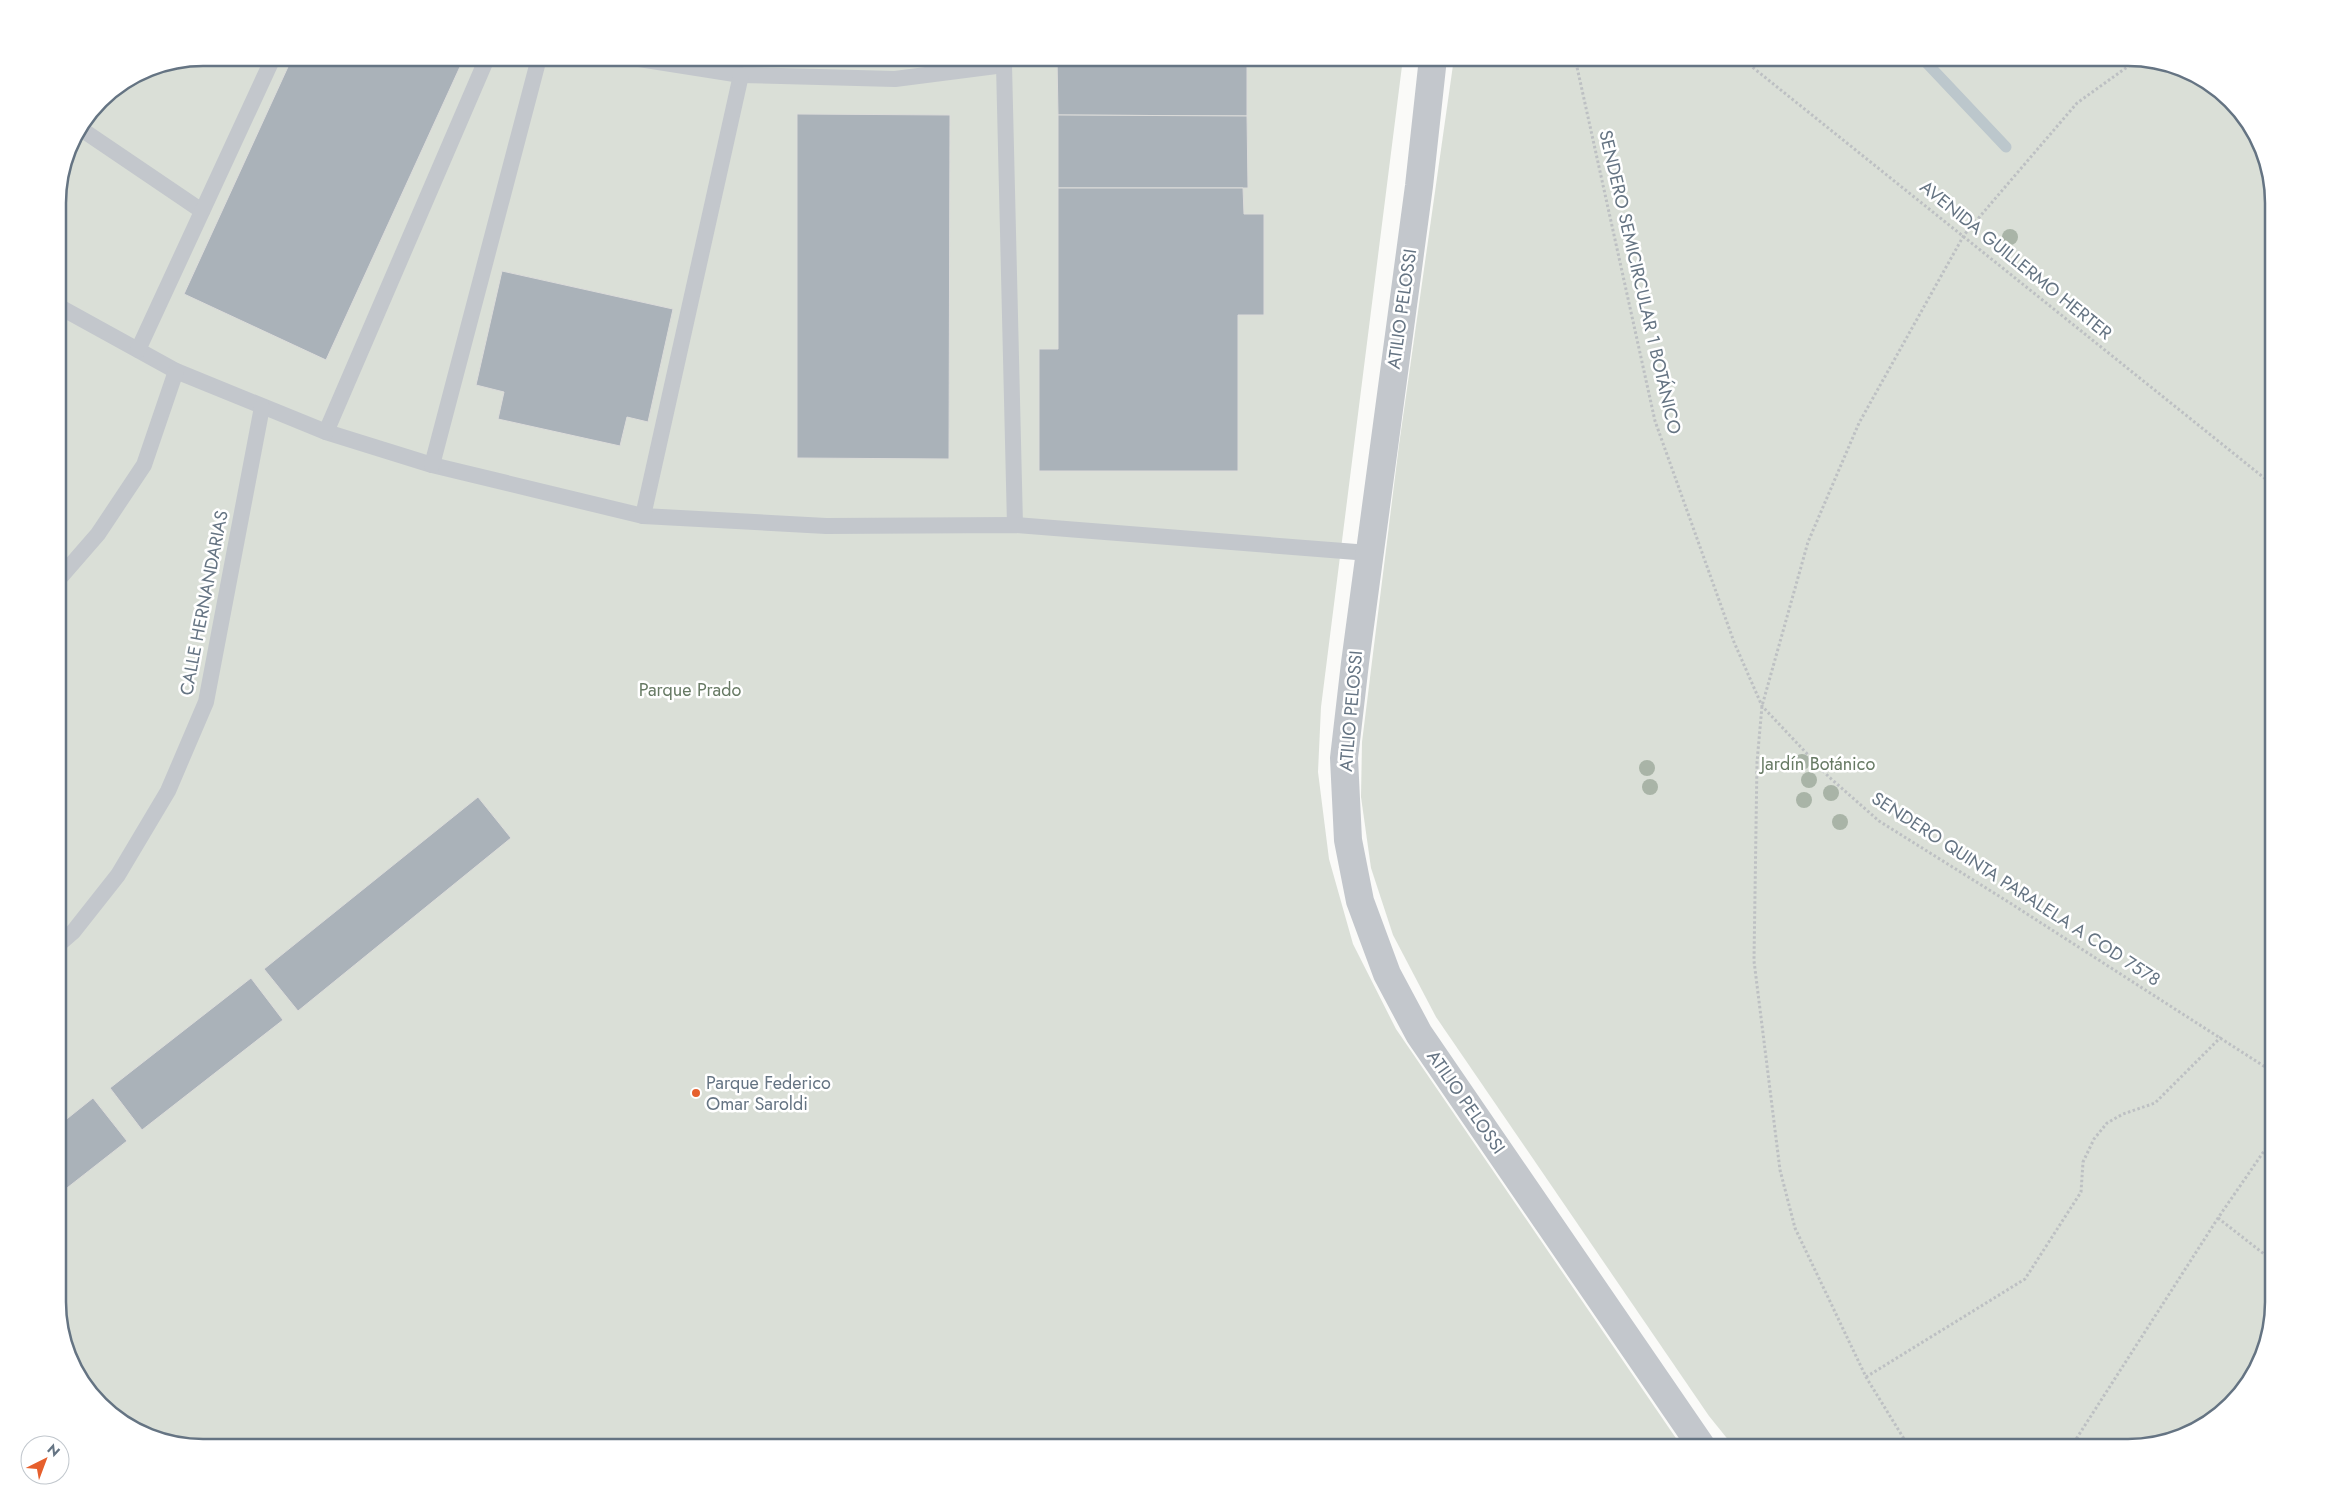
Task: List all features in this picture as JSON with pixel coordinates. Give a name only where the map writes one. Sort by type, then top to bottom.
[{"type":"street","name":"ATILIO PELOSSI","points":[[1432,66],[1419,186],[1369,553],[1344,758],[1348,840],[1360,901],[1387,974],[1419,1034],[1696,1439]]},
{"type":"lane","points":[[138,350],[269,67]]},
{"type":"lane","points":[[326,432],[484,67]]},
{"type":"lane","points":[[432,465],[537,67]]},
{"type":"lane","points":[[689,67],[741,75],[895,79],[971,67]]},
{"type":"lane","points":[[1005,67],[1015,525]]},
{"type":"lane","points":[[643,516],[741,75]]},
{"type":"lane","points":[[87,133],[202,210]]},
{"type":"lane","points":[[67,311],[176,371],[326,432],[432,465],[643,516],[826,526],[1015,525],[1369,553]]},
{"type":"lane","points":[[67,570],[98,534],[144,465],[176,371]]},
{"type":"lane","name":"CALLE HERNANDARIAS","points":[[67,937],[118,874],[168,791],[206,702],[262,407]]},
{"type":"path","name":"SENDERO SEMICIRCULAR 1 BOTÁNICO","points":[[1577,66],[1655,422],[1734,642],[1762,706]]},
{"type":"path","name":"AVENIDA GUILLERMO HERTER","points":[[1751,66],[2265,478]]},
{"type":"path","points":[[1904,1439],[1866,1377],[1796,1228],[1780,1170],[1754,961],[1757,762],[1762,706],[1808,542],[1859,423],[1964,235],[2077,103],[2129,66]]},
{"type":"path","name":"SENDERO QUINTA PARALELA A COD 7578","points":[[1762,706],[1828,777],[1878,821],[2265,1066]]},
{"type":"path","points":[[1866,1377],[2025,1278],[2081,1192],[2084,1162],[2094,1139],[2108,1123],[2123,1114],[2155,1103],[2221,1037]]},
{"type":"path","points":[[2077,1439],[2218,1218],[2265,1151]]},
{"type":"path","points":[[2218,1218],[2265,1254]]},
{"type":"green space","name":"Parque Prado","points":[[1402,66],[1321,707],[1318,772],[1329,859],[1353,944],[1396,1029],[1677,1439],[204,1439],[177,1436],[159,1431],[127,1416],[100,1392],[85,1370],[71,1337],[67,1310],[67,186],[80,143],[95,120],[113,100],[135,85],[168,71],[195,67]]},
{"type":"green space","name":"Jardín Botánico","points":[[1453,66],[2145,67],[2188,80],[2204,89],[2231,113],[2242,127],[2257,159],[2262,177],[2265,204],[2265,1302],[2262,1328],[2251,1362],[2242,1378],[2218,1405],[2180,1428],[2145,1438],[1728,1439],[1709,1416],[1436,1017],[1393,935],[1371,868],[1361,797],[1362,742],[1399,445]]},
{"type":"building","points":[[1247,66],[1247,116],[1058,115],[1057,67]]},
{"type":"building","points":[[288,67],[460,67],[326,360],[184,294]]},
{"type":"building","points":[[797,114],[950,115],[949,459],[797,458]]},
{"type":"building","points":[[1058,115],[1247,116],[1248,188],[1058,188]]},
{"type":"building","points":[[1058,188],[1243,188],[1244,214],[1264,214],[1264,315],[1238,315],[1238,471],[1039,471],[1039,349],[1058,349]]},
{"type":"building","points":[[502,271],[673,309],[648,422],[627,417],[620,446],[498,419],[504,392],[476,385]]},
{"type":"building","points":[[478,797],[511,838],[298,1011],[264,969]]},
{"type":"building","points":[[251,978],[283,1020],[142,1130],[110,1088]]},
{"type":"building","points":[[93,1098],[127,1141],[67,1188],[67,1119]]},
{"type":"waterway","points":[[1930,66],[2006,147]]},
{"type":"place","name":"Parque Federico Omar Saroldi","points":[[696,1093]]}]
